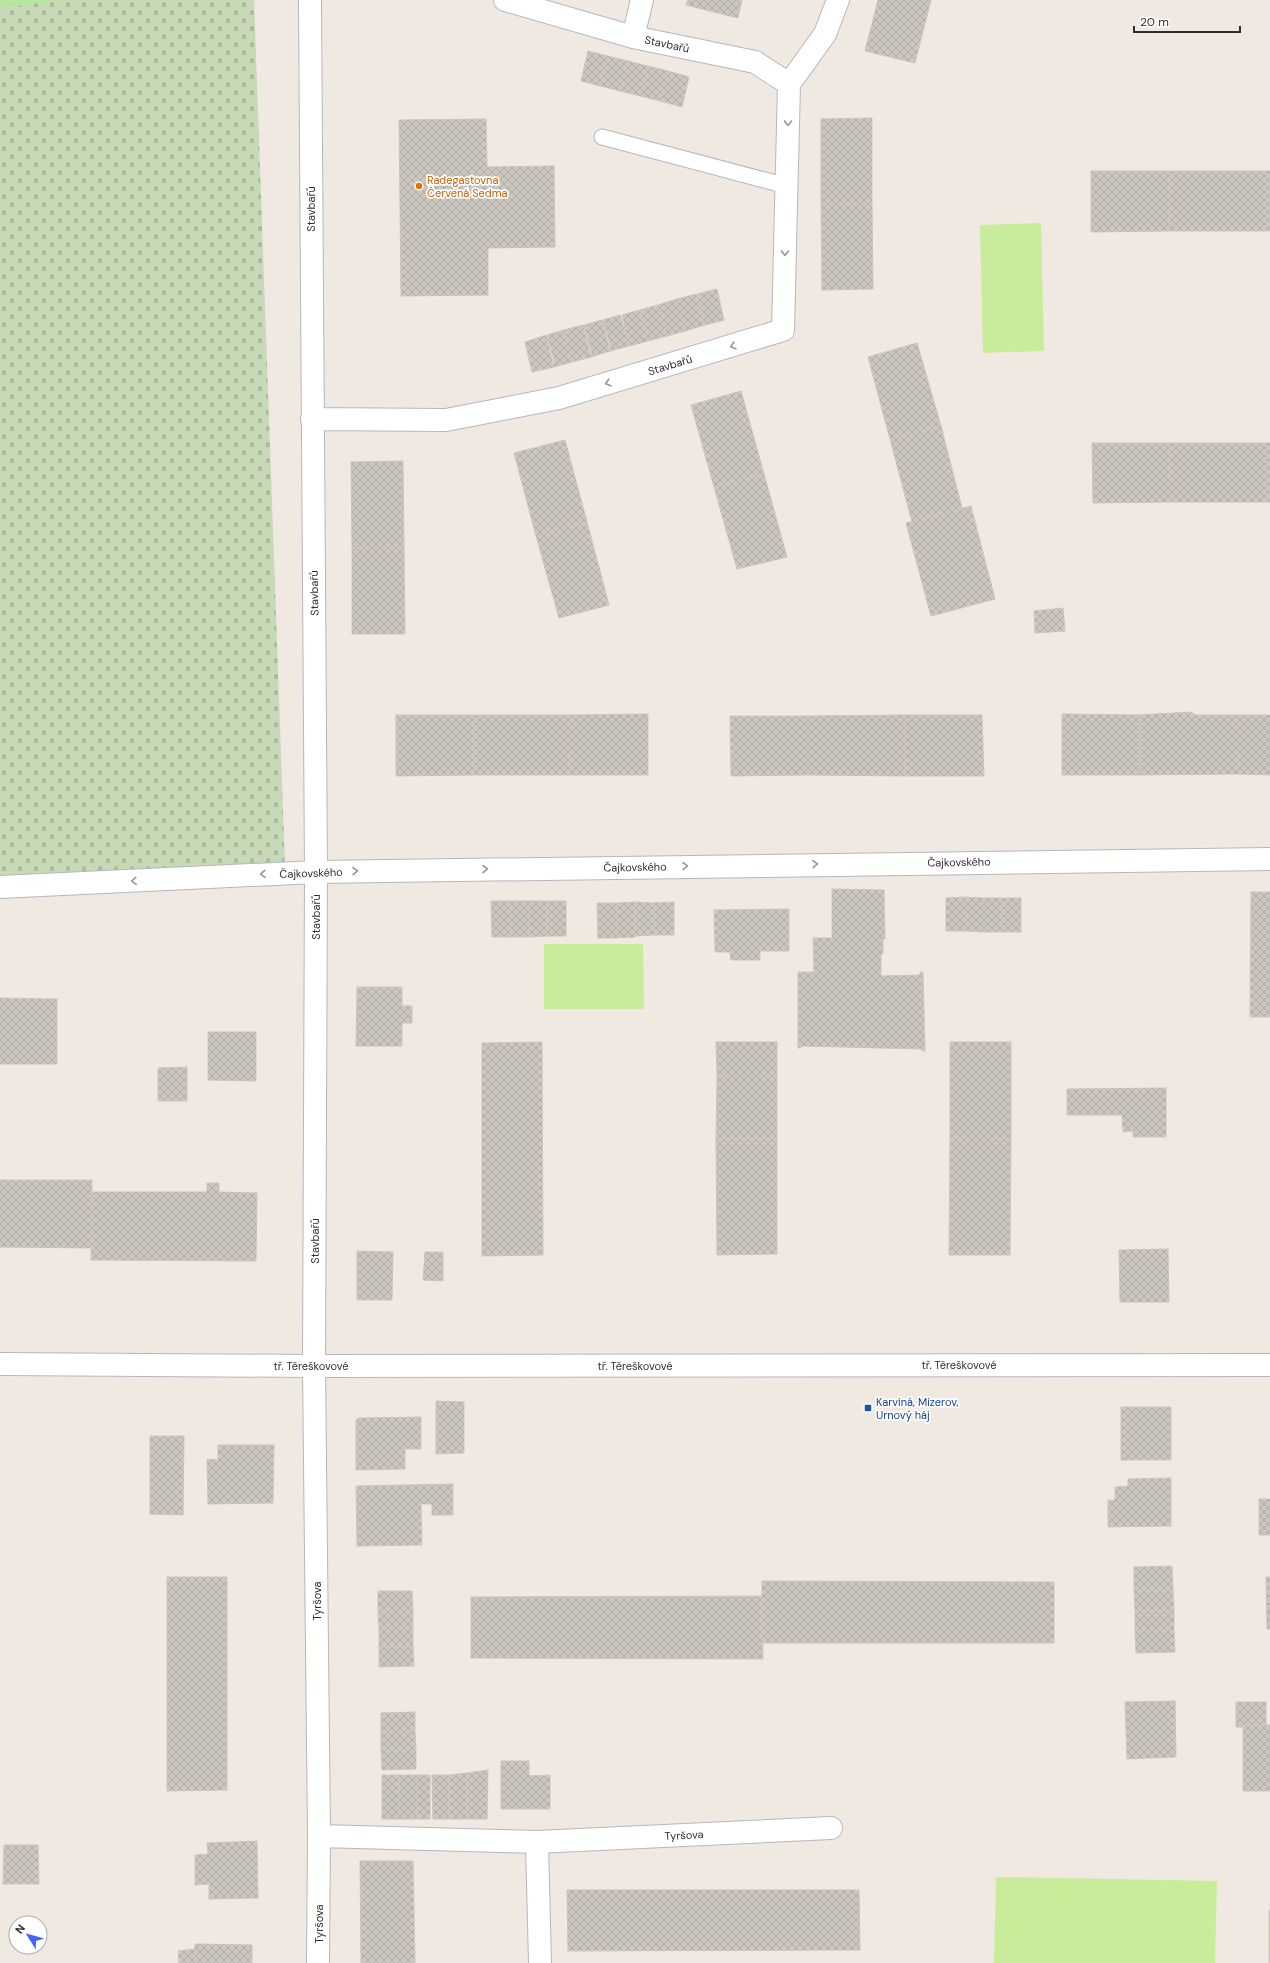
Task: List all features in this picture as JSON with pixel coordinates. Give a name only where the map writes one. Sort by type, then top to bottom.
[{"type":"street","name":"Stavbařů","points":[[310,0],[316,872],[314,1366]]},
{"type":"street","name":"Stavbařů","points":[[312,419],[446,420],[559,398],[783,330],[789,84],[755,62],[632,37],[505,0]]},
{"type":"street","name":"Stavbařů","points":[[632,37],[642,0]]},
{"type":"street","points":[[789,84],[825,34],[838,0]]},
{"type":"street","name":"Čajkovského","points":[[0,887],[316,872],[1270,859]]},
{"type":"street","name":"tř. Těreškovové","points":[[0,1364],[314,1366],[1270,1365]]},
{"type":"street","name":"Tyršova","points":[[314,1366],[319,1836],[318,1963]]},
{"type":"street","name":"Tyršova","points":[[319,1836],[537,1842],[831,1828]]},
{"type":"street","points":[[537,1842],[540,1963]]},
{"type":"lane","points":[[602,137],[787,186]]},
{"type":"green space","points":[[0,0],[62,0],[0,8]]},
{"type":"green space","points":[[62,0],[254,0],[285,867],[0,875],[0,8]]},
{"type":"green space","points":[[1041,223],[1044,351],[983,353],[980,225]]},
{"type":"green space","points":[[544,944],[643,944],[644,1009],[544,1009]]},
{"type":"green space","points":[[996,1877],[1217,1881],[1215,1963],[994,1963]]},
{"type":"building","points":[[688,0],[742,0],[738,18],[686,5]]},
{"type":"building","points":[[878,0],[931,0],[915,63],[865,51]]},
{"type":"building","points":[[588,51],[608,56],[600,86],[581,81]]},
{"type":"building","points":[[608,56],[628,61],[620,91],[600,86]]},
{"type":"building","points":[[628,61],[648,66],[640,96],[620,91]]},
{"type":"building","points":[[648,66],[668,71],[660,101],[640,96]]},
{"type":"building","points":[[668,71],[689,77],[682,107],[660,101]]},
{"type":"building","points":[[872,118],[872,203],[821,205],[821,119]]},
{"type":"building","points":[[486,119],[487,167],[554,166],[555,247],[488,248],[488,295],[401,296],[399,120]]},
{"type":"building","points":[[1091,171],[1170,171],[1169,231],[1091,232]]},
{"type":"building","points":[[1170,171],[1266,171],[1266,231],[1169,231]]},
{"type":"building","points":[[1266,171],[1270,171],[1270,231],[1266,231]]},
{"type":"building","points":[[872,203],[873,289],[822,290],[821,205]]},
{"type":"building","points":[[717,289],[724,320],[705,325],[697,294]]},
{"type":"building","points":[[696,294],[705,325],[685,331],[677,299]]},
{"type":"building","points":[[677,299],[685,331],[667,336],[658,305]]},
{"type":"building","points":[[658,305],[667,336],[648,341],[640,310]]},
{"type":"building","points":[[639,310],[648,341],[629,346],[622,315]]},
{"type":"building","points":[[620,315],[629,346],[610,351],[611,349],[603,320]]},
{"type":"building","points":[[602,320],[610,351],[591,357],[590,354],[592,354],[584,325]]},
{"type":"building","points":[[583,325],[591,357],[572,362],[564,330]]},
{"type":"building","points":[[564,330],[572,362],[554,367],[553,365],[555,364],[547,335]]},
{"type":"building","points":[[546,335],[554,367],[532,372],[525,342]]},
{"type":"building","points":[[917,343],[941,426],[890,439],[868,357]]},
{"type":"building","points":[[741,391],[764,474],[714,487],[691,405]]},
{"type":"building","points":[[941,426],[962,508],[912,522],[890,439]]},
{"type":"building","points":[[565,440],[587,522],[536,536],[514,453]]},
{"type":"building","points":[[1092,443],[1169,443],[1171,502],[1093,503]]},
{"type":"building","points":[[1169,443],[1266,443],[1267,502],[1171,502]]},
{"type":"building","points":[[1266,443],[1270,443],[1270,502],[1267,502]]},
{"type":"building","points":[[403,461],[404,547],[352,548],[351,462]]},
{"type":"building","points":[[764,474],[787,557],[737,569],[714,487]]},
{"type":"building","points":[[971,506],[995,599],[931,616],[906,523]]},
{"type":"building","points":[[587,522],[609,605],[559,618],[536,536]]},
{"type":"building","points":[[404,547],[405,634],[352,634],[352,548]]},
{"type":"building","points":[[1063,608],[1065,631],[1035,633],[1034,611]]},
{"type":"building","points":[[1191,712],[1195,715],[1237,715],[1238,774],[1140,775],[1140,715]]},
{"type":"building","points":[[648,714],[648,775],[570,775],[571,715]]},
{"type":"building","points":[[1062,714],[1140,715],[1140,775],[1062,775]]},
{"type":"building","points":[[396,715],[474,715],[474,775],[396,776]]},
{"type":"building","points":[[474,715],[571,715],[570,775],[474,775]]},
{"type":"building","points":[[904,715],[982,715],[984,776],[905,776]]},
{"type":"building","points":[[904,715],[905,776],[808,775],[808,716]]},
{"type":"building","points":[[1237,715],[1270,715],[1270,775],[1238,774]]},
{"type":"building","points":[[730,716],[808,716],[808,775],[731,776]]},
{"type":"building","points":[[832,889],[884,890],[885,939],[883,939],[883,954],[881,954],[881,976],[920,975],[920,972],[923,972],[925,1051],[922,1051],[922,1049],[801,1046],[801,1048],[798,1048],[798,972],[814,972],[813,938],[832,938]]},
{"type":"building","points":[[1251,892],[1270,892],[1270,1017],[1250,1017]]},
{"type":"building","points":[[965,897],[967,931],[946,931],[946,898]]},
{"type":"building","points":[[965,897],[984,898],[984,932],[967,931]]},
{"type":"building","points":[[984,898],[1002,898],[1002,932],[984,932]]},
{"type":"building","points":[[1002,898],[1021,898],[1021,932],[1002,932]]},
{"type":"building","points":[[491,901],[510,901],[511,937],[492,937]]},
{"type":"building","points":[[510,901],[528,901],[529,937],[511,937]]},
{"type":"building","points":[[528,901],[547,901],[547,936],[529,937]]},
{"type":"building","points":[[547,901],[566,901],[566,936],[547,936]]},
{"type":"building","points":[[635,902],[654,903],[654,935],[635,936]]},
{"type":"building","points":[[635,902],[635,937],[616,938],[617,903]]},
{"type":"building","points":[[674,902],[674,935],[654,935],[654,903]]},
{"type":"building","points":[[597,903],[617,903],[616,938],[598,938]]},
{"type":"building","points":[[789,909],[789,951],[760,951],[760,960],[731,960],[730,952],[715,952],[714,910]]},
{"type":"building","points":[[357,987],[402,987],[402,1006],[412,1006],[412,1023],[402,1023],[402,1046],[356,1046]]},
{"type":"building","points":[[0,998],[57,999],[57,1064],[0,1064]]},
{"type":"building","points":[[208,1032],[256,1032],[256,1081],[208,1080]]},
{"type":"building","points":[[542,1042],[543,1255],[482,1256],[482,1043]]},
{"type":"building","points":[[716,1042],[777,1042],[777,1075],[717,1076]]},
{"type":"building","points":[[950,1042],[1011,1042],[1011,1139],[950,1138]]},
{"type":"building","points":[[187,1067],[187,1101],[158,1101],[158,1068]]},
{"type":"building","points":[[777,1075],[777,1139],[716,1139],[717,1076]]},
{"type":"building","points":[[1166,1088],[1166,1137],[1133,1137],[1133,1131],[1123,1132],[1122,1115],[1067,1115],[1067,1089]]},
{"type":"building","points":[[950,1138],[1011,1139],[1010,1255],[949,1255]]},
{"type":"building","points":[[716,1139],[777,1139],[777,1254],[717,1255]]},
{"type":"building","points":[[0,1180],[92,1180],[91,1248],[0,1247]]},
{"type":"building","points":[[207,1183],[219,1183],[219,1192],[257,1193],[256,1261],[91,1260],[92,1192],[207,1192]]},
{"type":"building","points":[[1168,1249],[1169,1302],[1120,1302],[1119,1250]]},
{"type":"building","points":[[357,1251],[393,1252],[392,1300],[357,1300]]},
{"type":"building","points":[[425,1252],[443,1252],[443,1281],[423,1280]]},
{"type":"building","points":[[436,1401],[464,1402],[464,1453],[436,1454]]},
{"type":"building","points":[[1121,1407],[1171,1407],[1171,1460],[1121,1460]]},
{"type":"building","points":[[421,1417],[421,1449],[405,1449],[405,1469],[356,1470],[356,1420],[359,1418]]},
{"type":"building","points":[[150,1436],[184,1436],[183,1515],[150,1514]]},
{"type":"building","points":[[218,1445],[274,1445],[273,1503],[208,1504],[207,1459],[218,1460]]},
{"type":"building","points":[[1171,1478],[1171,1526],[1108,1527],[1108,1500],[1115,1500],[1115,1487],[1128,1486],[1128,1479]]},
{"type":"building","points":[[453,1484],[453,1515],[432,1515],[432,1504],[421,1504],[422,1545],[357,1546],[356,1486]]},
{"type":"building","points":[[1259,1499],[1270,1499],[1270,1535],[1259,1535]]},
{"type":"building","points":[[1172,1566],[1173,1590],[1134,1590],[1134,1567]]},
{"type":"building","points":[[167,1577],[227,1577],[227,1790],[167,1791]]},
{"type":"building","points":[[1266,1577],[1270,1577],[1270,1629],[1267,1629]]},
{"type":"building","points":[[762,1581],[1054,1582],[1054,1643],[762,1643]]},
{"type":"building","points":[[1134,1590],[1173,1590],[1174,1611],[1135,1611]]},
{"type":"building","points":[[378,1591],[412,1591],[413,1610],[378,1611]]},
{"type":"building","points":[[762,1596],[763,1659],[471,1658],[471,1597]]},
{"type":"building","points":[[413,1610],[413,1628],[379,1629],[378,1611]]},
{"type":"building","points":[[1135,1611],[1174,1611],[1174,1630],[1135,1631]]},
{"type":"building","points":[[413,1628],[413,1647],[379,1647],[379,1629]]},
{"type":"building","points":[[1174,1630],[1175,1652],[1136,1653],[1135,1631]]},
{"type":"building","points":[[379,1647],[413,1647],[414,1666],[379,1667]]},
{"type":"building","points":[[1175,1701],[1176,1757],[1127,1759],[1125,1702]]},
{"type":"building","points":[[1236,1702],[1266,1702],[1266,1725],[1243,1725],[1244,1727],[1236,1727]]},
{"type":"building","points":[[415,1712],[415,1731],[381,1732],[381,1713]]},
{"type":"building","points":[[1243,1725],[1270,1725],[1270,1791],[1243,1791]]},
{"type":"building","points":[[415,1731],[416,1750],[381,1750],[381,1732]]},
{"type":"building","points":[[381,1750],[416,1750],[416,1769],[382,1770]]},
{"type":"building","points":[[501,1761],[529,1761],[529,1776],[550,1775],[550,1809],[501,1809]]},
{"type":"building","points":[[488,1770],[487,1819],[467,1819],[467,1773]]},
{"type":"building","points":[[467,1773],[467,1819],[449,1819],[449,1775]]},
{"type":"building","points":[[382,1775],[399,1775],[400,1819],[382,1819]]},
{"type":"building","points":[[399,1775],[416,1775],[417,1819],[400,1819]]},
{"type":"building","points":[[416,1775],[430,1775],[430,1819],[417,1819]]},
{"type":"building","points":[[432,1775],[449,1775],[449,1819],[433,1819]]},
{"type":"building","points":[[257,1841],[258,1898],[209,1899],[209,1884],[195,1885],[195,1855],[208,1854],[207,1843]]},
{"type":"building","points":[[4,1845],[38,1845],[39,1884],[3,1884]]},
{"type":"building","points":[[360,1861],[413,1861],[415,1963],[361,1963]]},
{"type":"building","points":[[567,1890],[859,1890],[860,1950],[568,1951]]},
{"type":"building","points":[[1270,1910],[1270,1963],[1269,1963]]},
{"type":"building","points":[[195,1944],[252,1945],[252,1963],[195,1963]]},
{"type":"building","points":[[195,1949],[195,1963],[179,1963],[178,1951]]},
{"type":"place","name":"Radegastovna Červená Sedma","points":[[419,186]]},
{"type":"place","name":"Karviná, Mizerov, Urnový háj","points":[[868,1408]]}]
